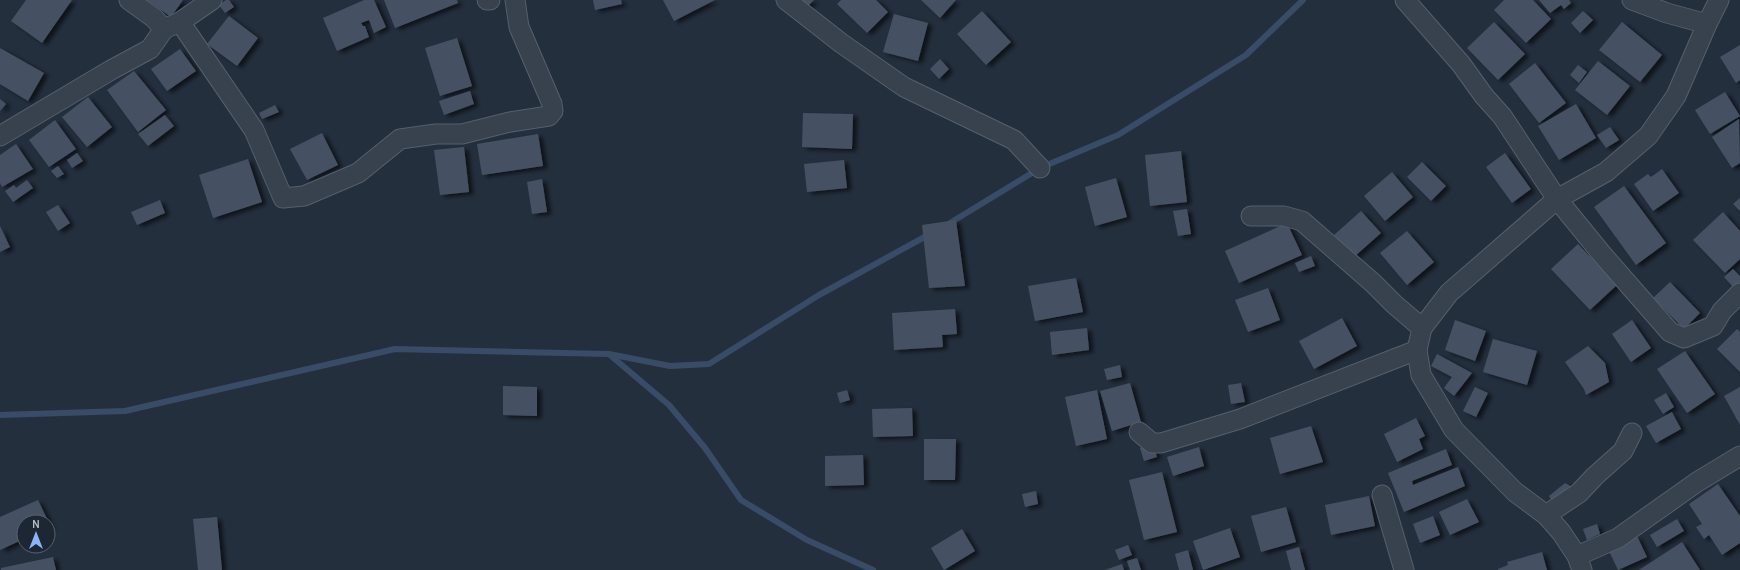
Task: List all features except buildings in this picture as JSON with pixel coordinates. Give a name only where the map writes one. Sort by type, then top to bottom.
[{"type":"street","points":[[129,0],[154,18],[172,26],[254,130],[283,198],[304,196],[358,173],[400,139],[436,134],[462,134],[510,122],[550,116],[552,104],[519,27],[515,0]]},
{"type":"street","points":[[0,136],[150,48],[172,26],[212,0]]},
{"type":"street","points":[[786,0],[841,43],[904,87],[1014,140],[1040,168]]},
{"type":"street","points":[[1405,0],[1461,64],[1484,96],[1502,116],[1557,199],[1601,253],[1670,332],[1684,338],[1713,326],[1722,311],[1740,293]]},
{"type":"street","points":[[1632,0],[1667,13],[1706,24]]},
{"type":"street","points":[[1719,0],[1706,24],[1676,96],[1648,136],[1606,172],[1557,199],[1449,293],[1422,328],[1417,350],[1421,375],[1454,430],[1515,492],[1546,515],[1561,532],[1580,563],[1691,487],[1740,456]]},
{"type":"street","points":[[1251,216],[1284,216],[1302,221],[1422,328]]},
{"type":"street","points":[[1139,432],[1152,443],[1161,443],[1240,419],[1417,350]]},
{"type":"street","points":[[1546,515],[1579,493],[1595,476],[1623,451],[1632,433]]},
{"type":"street","points":[[1382,495],[1404,570]]},
{"type":"waterway","points":[[950,223],[1040,168],[1118,135],[1246,55],[1303,0]]},
{"type":"waterway","points":[[0,415],[125,411],[395,349],[609,354],[670,366],[709,364],[819,295],[930,234]]},
{"type":"waterway","points":[[610,355],[669,405],[705,448],[741,500],[807,540],[873,570]]}]
